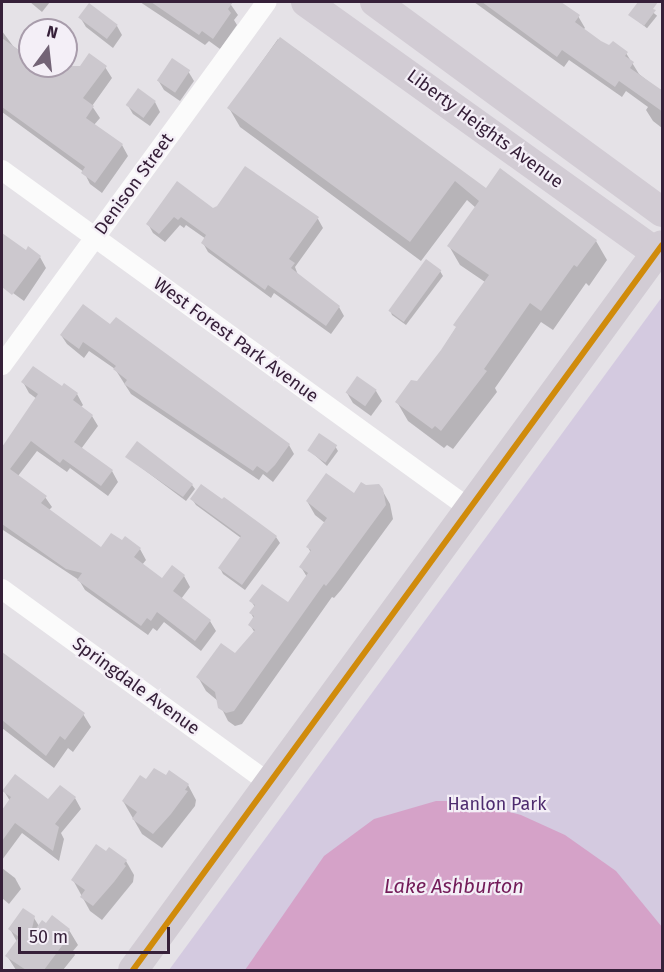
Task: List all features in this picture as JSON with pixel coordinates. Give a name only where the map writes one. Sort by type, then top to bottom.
[{"type":"main road","name":"Liberty Heights Avenue","points":[[306,2],[661,252]]},
{"type":"main road","name":"Liberty Heights Avenue","points":[[375,2],[663,212]]},
{"type":"main road","points":[[133,970],[661,252]]},
{"type":"street","name":"Denison Street","points":[[2,365],[267,2]]},
{"type":"street","name":"West Forest Park Avenue","points":[[2,170],[470,509]]},
{"type":"street","name":"Springdale Avenue","points":[[2,589],[270,784]]},
{"type":"green space","name":"Hanlon Park","points":[[662,297],[662,970],[169,970]]},
{"type":"water","name":"Lake Ashburton","points":[[436,801],[468,801],[521,815],[565,835],[616,871],[662,927],[662,970],[245,970],[324,856],[374,819]]},
{"type":"building","points":[[151,2],[233,2],[228,9],[231,13],[213,39],[202,31],[199,35]]},
{"type":"building","points":[[482,2],[561,2],[580,15],[575,22],[601,41],[609,45],[613,41],[628,52],[625,56],[634,62],[630,68],[663,91],[663,112],[619,81],[615,87],[562,50],[557,57]]},
{"type":"building","points":[[638,2],[658,2],[653,9],[656,10],[644,26],[628,15]]},
{"type":"building","points":[[89,3],[118,25],[107,39],[78,17]]},
{"type":"building","points":[[280,37],[486,188],[500,168],[597,240],[577,267],[574,265],[541,311],[530,303],[484,369],[487,371],[441,431],[435,426],[432,429],[395,402],[411,380],[417,381],[441,350],[456,327],[453,325],[489,275],[447,246],[479,201],[455,181],[410,242],[227,108]]},
{"type":"building","points":[[2,38],[18,49],[18,78],[78,78],[78,66],[89,53],[107,66],[83,98],[94,106],[86,118],[123,144],[95,183],[81,173],[85,167],[2,107]]},
{"type":"building","points":[[172,58],[190,70],[175,93],[157,80]]},
{"type":"building","points":[[138,88],[156,101],[143,118],[126,105]]},
{"type":"building","points":[[245,166],[319,217],[289,259],[295,263],[291,268],[340,306],[326,326],[268,285],[265,290],[201,243],[206,235],[181,217],[178,220],[174,217],[159,234],[146,224],[177,181],[213,208],[217,206]]},
{"type":"building","points":[[2,233],[26,250],[28,246],[41,256],[12,295],[2,287]]},
{"type":"building","points":[[426,259],[441,270],[404,322],[388,311]]},
{"type":"building","points":[[83,304],[110,324],[116,317],[290,444],[275,465],[267,473],[257,466],[253,471],[124,384],[127,380],[113,369],[116,366],[96,351],[83,342],[79,349],[60,335]]},
{"type":"building","points":[[33,366],[62,386],[64,383],[78,393],[73,400],[93,415],[74,442],[113,470],[101,486],[63,459],[60,463],[31,441],[10,469],[47,496],[41,503],[101,547],[111,533],[122,540],[125,536],[141,548],[134,557],[162,578],[172,565],[185,575],[173,591],[211,620],[195,641],[157,612],[151,621],[147,618],[141,626],[77,580],[82,573],[66,569],[2,524],[2,447],[38,394],[21,382]]},
{"type":"building","points":[[357,376],[377,390],[365,406],[346,392]]},
{"type":"building","points":[[319,433],[337,445],[325,463],[307,450]]},
{"type":"building","points":[[137,441],[193,484],[183,497],[125,457]]},
{"type":"building","points":[[326,473],[354,493],[361,482],[366,485],[379,484],[383,489],[386,505],[334,576],[326,586],[324,584],[234,711],[226,713],[218,708],[215,692],[196,677],[221,643],[235,653],[255,630],[248,625],[254,616],[249,613],[255,605],[249,601],[262,584],[288,602],[308,573],[299,567],[311,550],[306,547],[327,518],[306,501]]},
{"type":"building","points":[[201,484],[222,499],[224,497],[277,536],[242,585],[218,568],[241,536],[190,499]]},
{"type":"building","points":[[2,652],[85,713],[65,740],[60,736],[46,756],[2,720]]},
{"type":"building","points":[[154,768],[166,775],[169,770],[189,784],[185,790],[188,791],[153,834],[132,819],[137,812],[122,801],[140,775],[146,779]]},
{"type":"building","points":[[15,774],[48,799],[60,785],[76,797],[55,824],[59,827],[53,851],[15,823],[2,841],[2,810],[11,797],[2,791]]},
{"type":"building","points":[[96,844],[106,851],[109,847],[127,860],[124,864],[126,866],[93,906],[80,897],[85,890],[71,880]]},
{"type":"building","points":[[23,908],[35,916],[30,937],[42,920],[46,923],[52,915],[70,929],[65,937],[67,939],[44,970],[26,970],[5,956],[19,937],[8,929]]},
{"type":"transit line","points":[[133,970],[662,245]]}]
